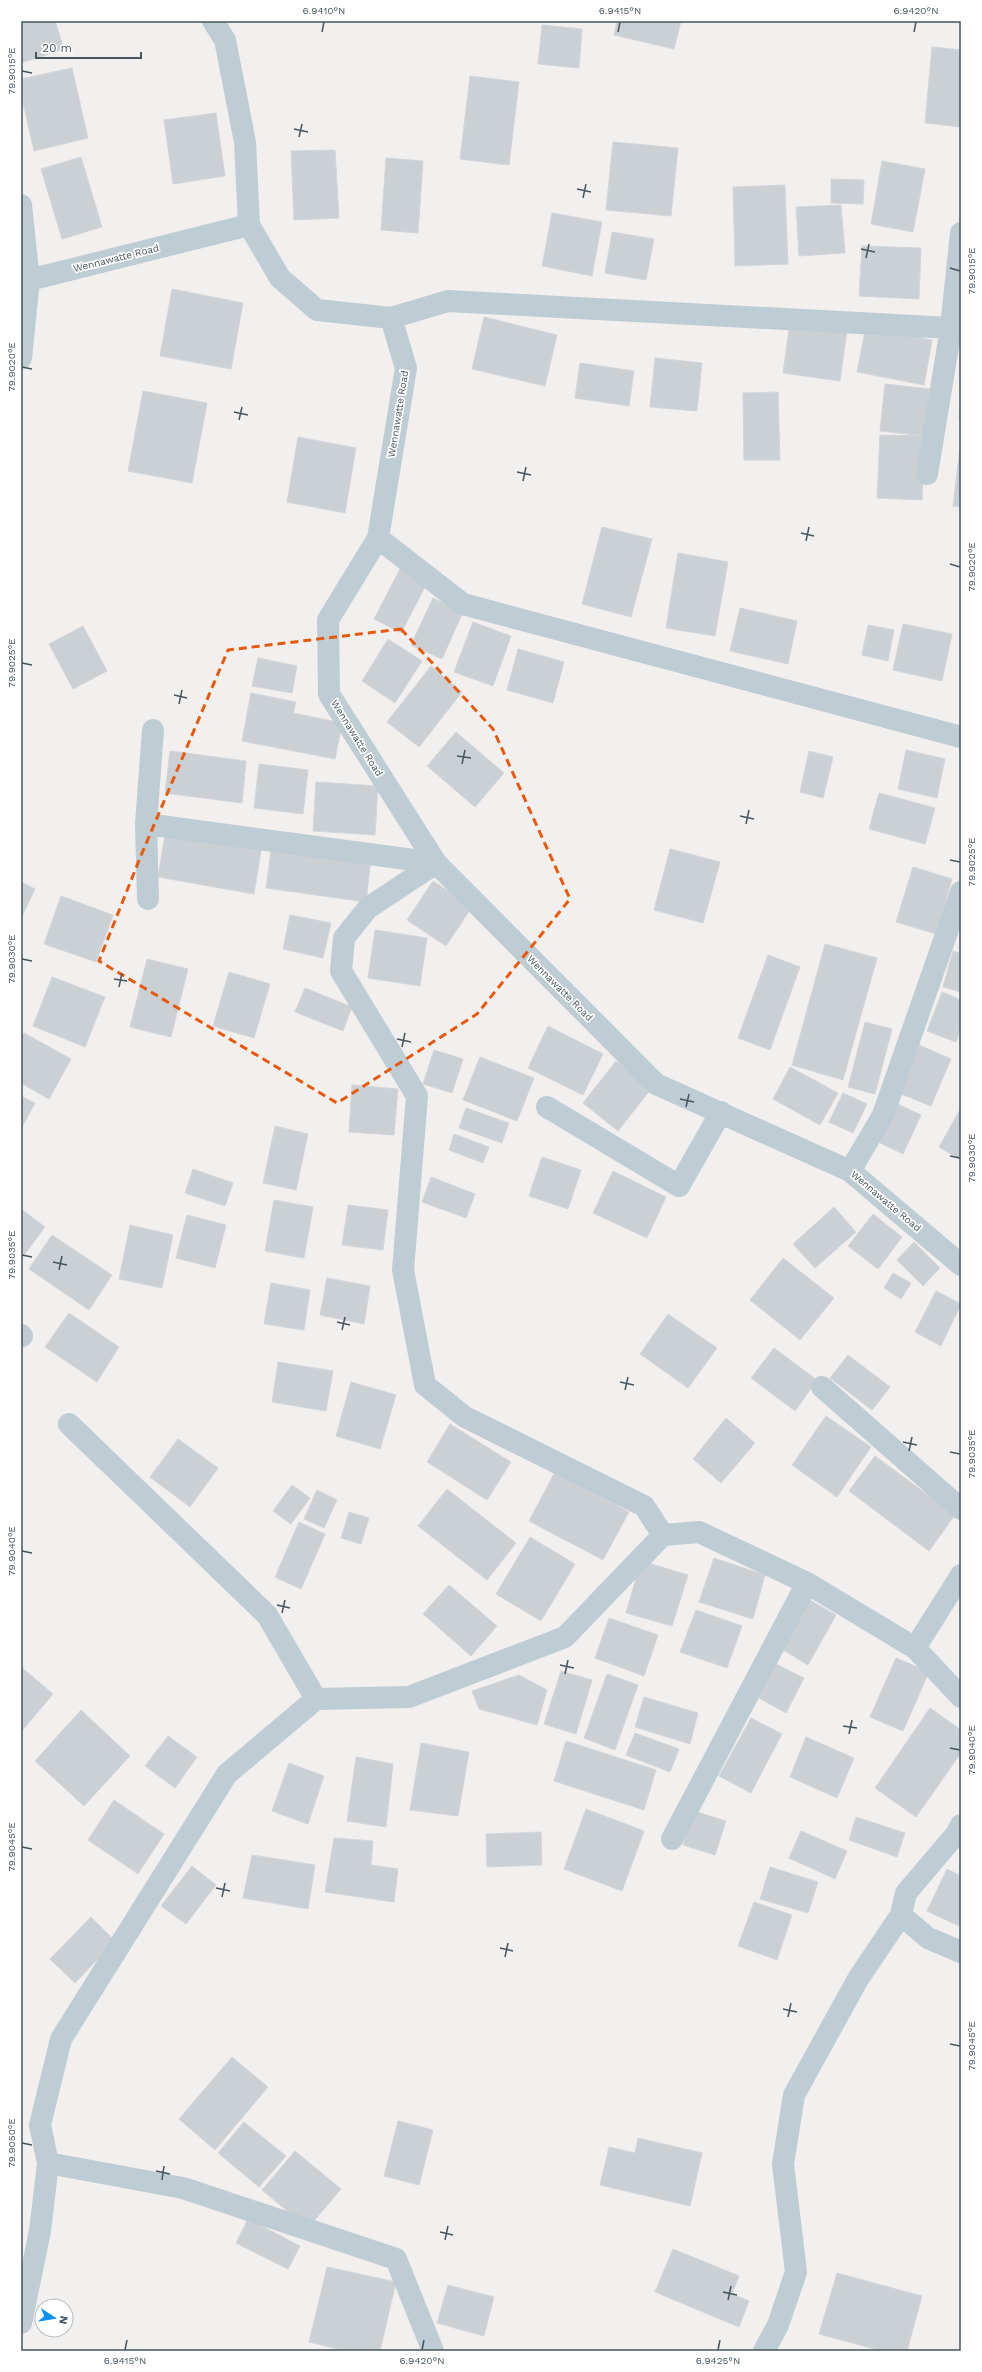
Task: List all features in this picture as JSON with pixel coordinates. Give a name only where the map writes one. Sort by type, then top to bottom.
[{"type":"street","points":[[213,21],[225,40],[245,142],[250,225],[280,278],[317,310],[391,318],[448,302],[951,328]]},
{"type":"street","points":[[21,205],[25,280],[21,358]]},
{"type":"street","name":"Wennawatte Road","points":[[25,280],[250,225]]},
{"type":"street","points":[[927,474],[951,328],[961,233]]},
{"type":"street","name":"Wennawatte Road","points":[[391,318],[406,368],[378,538],[328,620],[329,694],[436,863],[656,1084],[850,1171],[961,1265]]},
{"type":"street","points":[[378,538],[463,604],[961,737]]},
{"type":"street","points":[[148,899],[146,824],[153,730]]},
{"type":"street","points":[[146,824],[436,863]]},
{"type":"street","points":[[436,863],[368,908],[344,938],[341,971],[417,1096],[403,1270],[425,1385],[465,1417],[644,1506],[663,1535]]},
{"type":"street","points":[[850,1171],[883,1115],[961,892]]},
{"type":"street","points":[[547,1107],[679,1186],[721,1112]]},
{"type":"street","points":[[822,1387],[961,1509]]},
{"type":"street","points":[[69,1424],[267,1615],[316,1699]]},
{"type":"street","points":[[21,2323],[40,2232],[48,2163],[40,2126],[61,2039],[227,1774],[316,1699],[409,1697],[565,1637],[663,1535],[699,1532],[807,1583],[915,1648],[961,1697]]},
{"type":"street","points":[[915,1648],[961,1574]]},
{"type":"street","points":[[672,1839],[807,1583]]},
{"type":"street","points":[[764,2351],[778,2325],[796,2272],[783,2164],[794,2095],[858,1979],[901,1916],[906,1893],[957,1833],[961,1825]]},
{"type":"street","points":[[901,1916],[928,1938],[961,1952]]},
{"type":"street","points":[[48,2163],[183,2188],[396,2259],[433,2351]]},
{"type":"highlighted area","points":[[401,629],[493,729],[570,899],[477,1014],[337,1103],[99,961],[140,858],[228,650]]},
{"type":"building","points":[[21,21],[55,21],[64,49],[21,63]]},
{"type":"building","points":[[617,21],[681,21],[674,49],[614,35]]},
{"type":"building","points":[[542,25],[582,29],[579,68],[538,64]]},
{"type":"building","points":[[932,47],[961,50],[961,127],[925,123]]},
{"type":"building","points":[[72,68],[88,138],[34,151],[21,94],[21,79]]},
{"type":"building","points":[[470,76],[519,82],[509,165],[460,159]]},
{"type":"building","points":[[216,113],[225,176],[173,184],[164,120]]},
{"type":"building","points":[[613,142],[678,148],[671,216],[606,210]]},
{"type":"building","points":[[335,150],[339,218],[294,220],[291,151]]},
{"type":"building","points":[[81,157],[102,227],[62,239],[41,169]]},
{"type":"building","points":[[386,158],[423,161],[418,233],[381,230]]},
{"type":"building","points":[[882,161],[925,169],[913,232],[871,224]]},
{"type":"building","points":[[831,179],[864,180],[863,204],[831,203]]},
{"type":"building","points":[[785,185],[788,264],[735,266],[733,187]]},
{"type":"building","points":[[841,205],[845,253],[799,256],[796,207]]},
{"type":"building","points":[[552,213],[602,222],[592,276],[542,266]]},
{"type":"building","points":[[612,232],[654,239],[646,280],[605,273]]},
{"type":"building","points":[[862,246],[921,248],[919,299],[859,296]]},
{"type":"building","points":[[172,289],[243,303],[231,369],[160,356]]},
{"type":"building","points":[[484,317],[557,335],[545,386],[472,369]]},
{"type":"building","points":[[790,322],[847,330],[840,381],[783,373]]},
{"type":"building","points":[[866,327],[932,340],[924,385],[857,372]]},
{"type":"building","points":[[655,358],[702,363],[697,411],[650,407]]},
{"type":"building","points":[[580,363],[634,371],[629,406],[575,398]]},
{"type":"building","points":[[885,384],[930,389],[924,436],[880,431]]},
{"type":"building","points":[[143,391],[207,403],[192,483],[128,471]]},
{"type":"building","points":[[778,392],[780,460],[744,460],[743,393]]},
{"type":"building","points":[[961,406],[961,420],[959,419]]},
{"type":"building","points":[[880,435],[924,436],[922,500],[877,498]]},
{"type":"building","points":[[298,437],[356,448],[345,513],[287,502]]},
{"type":"building","points":[[961,447],[961,507],[953,506]]},
{"type":"building","points":[[602,527],[652,539],[631,617],[582,604]]},
{"type":"building","points":[[678,553],[728,562],[715,636],[666,628]]},
{"type":"building","points":[[400,569],[427,583],[401,633],[374,619]]},
{"type":"building","points":[[433,598],[463,612],[442,659],[411,645]]},
{"type":"building","points":[[740,608],[797,621],[788,664],[730,651]]},
{"type":"building","points":[[473,622],[511,636],[493,686],[454,672]]},
{"type":"building","points":[[903,624],[952,634],[942,681],[893,670]]},
{"type":"building","points":[[868,625],[894,630],[888,661],[862,655]]},
{"type":"building","points":[[83,626],[107,671],[73,689],[49,644]]},
{"type":"building","points":[[388,639],[422,661],[395,703],[362,681]]},
{"type":"building","points":[[518,649],[564,662],[553,703],[507,690]]},
{"type":"building","points":[[258,658],[297,666],[292,693],[252,686]]},
{"type":"building","points":[[431,666],[462,692],[419,747],[387,722]]},
{"type":"building","points":[[251,693],[296,702],[293,713],[342,723],[335,759],[242,741]]},
{"type":"building","points":[[456,732],[504,773],[475,807],[427,766]]},
{"type":"building","points":[[906,750],[945,759],[937,798],[898,789]]},
{"type":"building","points":[[170,751],[246,761],[242,803],[165,793]]},
{"type":"building","points":[[809,751],[833,757],[823,798],[800,792]]},
{"type":"building","points":[[259,764],[308,770],[303,814],[254,808]]},
{"type":"building","points":[[316,782],[378,786],[375,835],[313,831]]},
{"type":"building","points":[[879,793],[935,808],[925,844],[869,829]]},
{"type":"building","points":[[166,829],[262,845],[254,894],[158,877]]},
{"type":"building","points":[[272,844],[371,858],[366,902],[266,888]]},
{"type":"building","points":[[670,849],[720,862],[703,923],[654,910]]},
{"type":"building","points":[[913,867],[952,879],[936,934],[896,922]]},
{"type":"building","points":[[433,881],[472,907],[446,946],[407,920]]},
{"type":"building","points":[[21,882],[35,889],[21,918]]},
{"type":"building","points":[[61,896],[113,915],[96,962],[44,944]]},
{"type":"building","points":[[290,915],[331,923],[323,958],[283,949]]},
{"type":"building","points":[[375,930],[427,938],[420,986],[368,978]]},
{"type":"building","points":[[825,944],[877,958],[843,1080],[792,1065]]},
{"type":"building","points":[[953,951],[961,953],[961,992],[943,987]]},
{"type":"building","points":[[768,955],[800,967],[770,1050],[738,1038]]},
{"type":"building","points":[[147,959],[188,969],[171,1037],[130,1027]]},
{"type":"building","points":[[229,972],[270,984],[254,1038],[213,1026]]},
{"type":"building","points":[[52,977],[105,997],[85,1047],[33,1026]]},
{"type":"building","points":[[305,988],[352,1007],[343,1031],[295,1012]]},
{"type":"building","points":[[942,992],[961,1000],[961,1028],[956,1042],[927,1031]]},
{"type":"building","points":[[865,1022],[892,1029],[875,1094],[848,1087]]},
{"type":"building","points":[[548,1026],[603,1054],[583,1095],[528,1068]]},
{"type":"building","points":[[24,1033],[71,1059],[49,1099],[21,1083],[21,1039]]},
{"type":"building","points":[[919,1045],[951,1059],[931,1106],[899,1093]]},
{"type":"building","points":[[434,1050],[463,1059],[452,1093],[423,1084]]},
{"type":"building","points":[[480,1057],[534,1078],[517,1121],[463,1100]]},
{"type":"building","points":[[616,1061],[651,1089],[618,1131],[583,1103]]},
{"type":"building","points":[[790,1067],[838,1093],[820,1125],[773,1099]]},
{"type":"building","points":[[352,1085],[398,1089],[394,1135],[349,1132]]},
{"type":"building","points":[[843,1093],[867,1104],[853,1133],[829,1122]]},
{"type":"building","points":[[21,1096],[35,1103],[21,1129]]},
{"type":"building","points":[[893,1102],[921,1115],[903,1154],[874,1140]]},
{"type":"building","points":[[466,1108],[509,1123],[502,1143],[459,1128]]},
{"type":"building","points":[[961,1108],[961,1160],[939,1147]]},
{"type":"building","points":[[275,1126],[308,1134],[296,1190],[263,1183]]},
{"type":"building","points":[[454,1134],[489,1147],[483,1163],[449,1150]]},
{"type":"building","points":[[542,1157],[581,1170],[568,1209],[529,1196]]},
{"type":"building","points":[[193,1169],[233,1183],[225,1206],[185,1193]]},
{"type":"building","points":[[613,1171],[666,1197],[647,1238],[593,1213]]},
{"type":"building","points":[[431,1177],[475,1194],[466,1218],[422,1202]]},
{"type":"building","points":[[274,1200],[313,1207],[304,1258],[265,1251]]},
{"type":"building","points":[[348,1205],[388,1210],[383,1250],[342,1245]]},
{"type":"building","points":[[834,1207],[856,1232],[815,1268],[793,1244]]},
{"type":"building","points":[[21,1209],[45,1227],[21,1259]]},
{"type":"building","points":[[873,1214],[902,1237],[878,1269],[848,1246]]},
{"type":"building","points":[[187,1215],[226,1225],[215,1268],[176,1258]]},
{"type":"building","points":[[130,1225],[173,1235],[162,1288],[119,1279]]},
{"type":"building","points":[[52,1235],[112,1275],[89,1310],[29,1269]]},
{"type":"building","points":[[914,1242],[940,1268],[923,1286],[897,1260]]},
{"type":"building","points":[[783,1258],[834,1298],[800,1340],[750,1300]]},
{"type":"building","points":[[893,1273],[911,1283],[901,1299],[884,1288]]},
{"type":"building","points":[[327,1278],[370,1286],[364,1324],[320,1315]]},
{"type":"building","points":[[271,1283],[310,1290],[304,1330],[264,1324]]},
{"type":"building","points":[[936,1291],[961,1304],[941,1346],[915,1332]]},
{"type":"building","points":[[69,1313],[119,1347],[97,1382],[45,1347]]},
{"type":"building","points":[[668,1314],[717,1348],[688,1388],[640,1354]]},
{"type":"building","points":[[774,1348],[817,1380],[795,1411],[751,1378]]},
{"type":"building","points":[[848,1355],[890,1387],[872,1410],[830,1378]]},
{"type":"building","points":[[278,1362],[333,1371],[326,1411],[272,1402]]},
{"type":"building","points":[[351,1382],[396,1395],[380,1449],[336,1436]]},
{"type":"building","points":[[826,1416],[871,1447],[837,1497],[792,1465]]},
{"type":"building","points":[[726,1418],[755,1443],[721,1483],[693,1459]]},
{"type":"building","points":[[450,1424],[511,1462],[487,1500],[427,1462]]},
{"type":"building","points":[[178,1439],[218,1468],[190,1507],[150,1477]]},
{"type":"building","points":[[875,1456],[955,1515],[929,1551],[849,1491]]},
{"type":"building","points":[[555,1472],[629,1512],[603,1560],[529,1521]]},
{"type":"building","points":[[292,1485],[310,1498],[291,1524],[273,1511]]},
{"type":"building","points":[[447,1489],[516,1543],[487,1580],[418,1526]]},
{"type":"building","points":[[317,1490],[337,1500],[324,1528],[304,1519]]},
{"type":"building","points":[[349,1512],[369,1518],[361,1544],[341,1538]]},
{"type":"building","points":[[299,1522],[325,1534],[301,1589],[275,1577]]},
{"type":"building","points":[[530,1537],[575,1564],[541,1621],[496,1594]]},
{"type":"building","points":[[714,1558],[765,1575],[753,1619],[699,1602]]},
{"type":"building","points":[[641,1561],[688,1575],[672,1626],[626,1613]]},
{"type":"building","points":[[449,1585],[497,1626],[471,1656],[423,1614]]},
{"type":"building","points":[[808,1599],[836,1615],[808,1665],[780,1648]]},
{"type":"building","points":[[696,1610],[742,1626],[727,1668],[680,1652]]},
{"type":"building","points":[[609,1618],[658,1635],[644,1676],[595,1658]]},
{"type":"building","points":[[896,1658],[929,1672],[903,1731],[870,1717]]},
{"type":"building","points":[[776,1664],[804,1678],[786,1713],[759,1698]]},
{"type":"building","points":[[21,1667],[53,1694],[21,1732]]},
{"type":"building","points":[[561,1671],[592,1680],[576,1734],[544,1724]]},
{"type":"building","points":[[607,1674],[638,1685],[615,1750],[584,1738]]},
{"type":"building","points":[[519,1675],[547,1690],[537,1725],[479,1709],[472,1691]]},
{"type":"building","points":[[644,1697],[698,1713],[690,1744],[635,1727]]},
{"type":"building","points":[[930,1708],[961,1730],[961,1753],[916,1817],[875,1788]]},
{"type":"building","points":[[81,1710],[130,1756],[84,1806],[35,1761]]},
{"type":"building","points":[[751,1718],[782,1734],[751,1793],[719,1776]]},
{"type":"building","points":[[635,1733],[679,1749],[670,1772],[626,1755]]},
{"type":"building","points":[[168,1736],[197,1757],[175,1788],[145,1766]]},
{"type":"building","points":[[806,1737],[854,1758],[837,1798],[790,1777]]},
{"type":"building","points":[[566,1741],[656,1770],[644,1810],[554,1781]]},
{"type":"building","points":[[421,1743],[469,1752],[458,1816],[410,1810]]},
{"type":"building","points":[[356,1757],[393,1764],[386,1827],[347,1821]]},
{"type":"building","points":[[289,1763],[324,1776],[308,1824],[272,1811]]},
{"type":"building","points":[[114,1800],[164,1834],[138,1874],[88,1840]]},
{"type":"building","points":[[586,1809],[644,1831],[622,1891],[564,1869]]},
{"type":"building","points":[[694,1811],[726,1821],[715,1855],[683,1845]]},
{"type":"building","points":[[856,1817],[905,1833],[897,1857],[849,1840]]},
{"type":"building","points":[[801,1831],[847,1851],[835,1879],[789,1858]]},
{"type":"building","points":[[541,1832],[542,1865],[487,1867],[486,1834]]},
{"type":"building","points":[[334,1838],[373,1841],[371,1865],[398,1869],[394,1902],[325,1892]]},
{"type":"building","points":[[252,1855],[315,1865],[308,1909],[243,1898]]},
{"type":"building","points":[[192,1866],[216,1885],[186,1924],[161,1906]]},
{"type":"building","points":[[770,1867],[818,1882],[808,1913],[760,1899]]},
{"type":"building","points":[[947,1869],[961,1876],[961,1921],[959,1926],[927,1911]]},
{"type":"building","points":[[754,1902],[792,1915],[777,1960],[738,1946]]},
{"type":"building","points":[[91,1917],[115,1941],[75,1983],[50,1959]]},
{"type":"building","points":[[232,2057],[268,2087],[215,2150],[179,2119]]},
{"type":"building","points":[[398,2121],[433,2130],[419,2185],[384,2176]]},
{"type":"building","points":[[244,2122],[286,2156],[259,2187],[218,2153]]},
{"type":"building","points":[[638,2138],[702,2153],[690,2206],[600,2185],[609,2147],[635,2153]]},
{"type":"building","points":[[295,2151],[341,2189],[308,2228],[262,2190]]},
{"type":"building","points":[[248,2219],[300,2246],[288,2269],[236,2243]]},
{"type":"building","points":[[673,2249],[739,2276],[732,2294],[749,2301],[739,2327],[655,2292]]},
{"type":"building","points":[[327,2267],[396,2282],[380,2351],[346,2351],[309,2342]]},
{"type":"building","points":[[837,2273],[922,2296],[907,2351],[882,2351],[819,2334]]},
{"type":"building","points":[[448,2285],[494,2297],[484,2336],[437,2323]]}]
